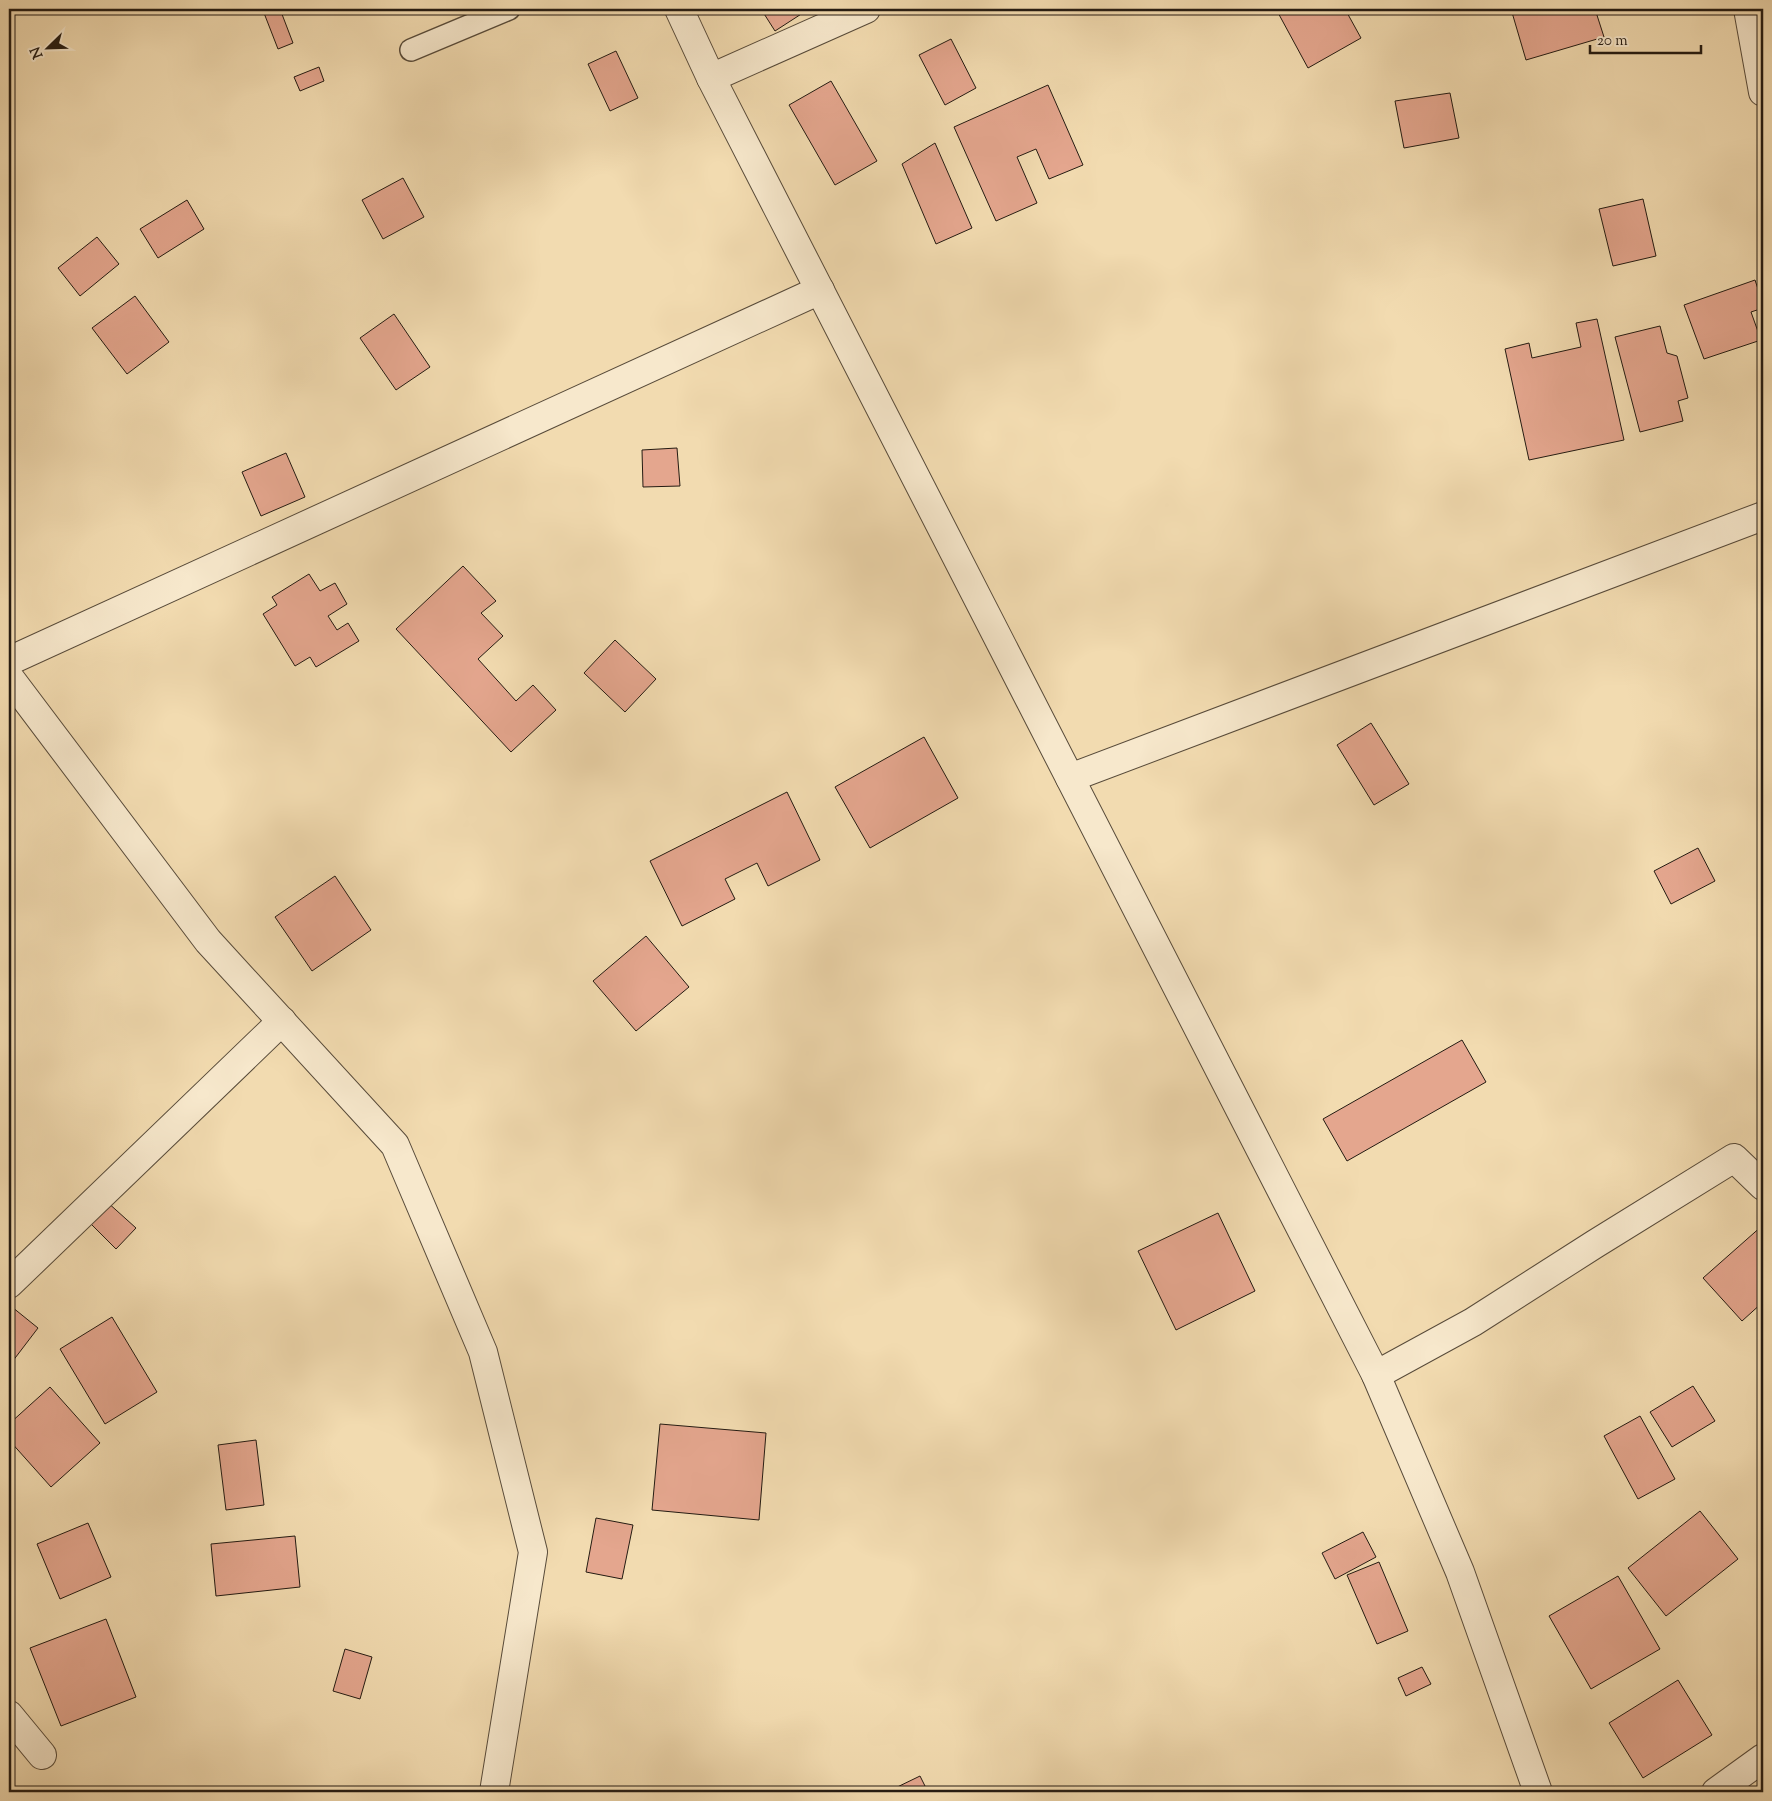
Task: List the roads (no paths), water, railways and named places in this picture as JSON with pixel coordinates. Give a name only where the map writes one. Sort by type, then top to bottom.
[{"type":"street","points":[[679,9],[711,78],[1376,1375],[1460,1572],[1538,1792]]},
{"type":"street","points":[[711,78],[866,9]]},
{"type":"street","points":[[1748,9],[1763,92]]},
{"type":"street","points":[[9,661],[820,290]]},
{"type":"street","points":[[1070,778],[1763,516]]},
{"type":"street","points":[[9,677],[208,940],[395,1145],[483,1352],[533,1552],[494,1792]]},
{"type":"street","points":[[9,1284],[282,1021]]},
{"type":"street","points":[[1376,1375],[1473,1322],[1734,1158],[1763,1186]]},
{"type":"street","points":[[9,1715],[42,1755]]},
{"type":"street","points":[[1716,1792],[1763,1758]]},
{"type":"lane","points":[[411,50],[509,9]]}]
